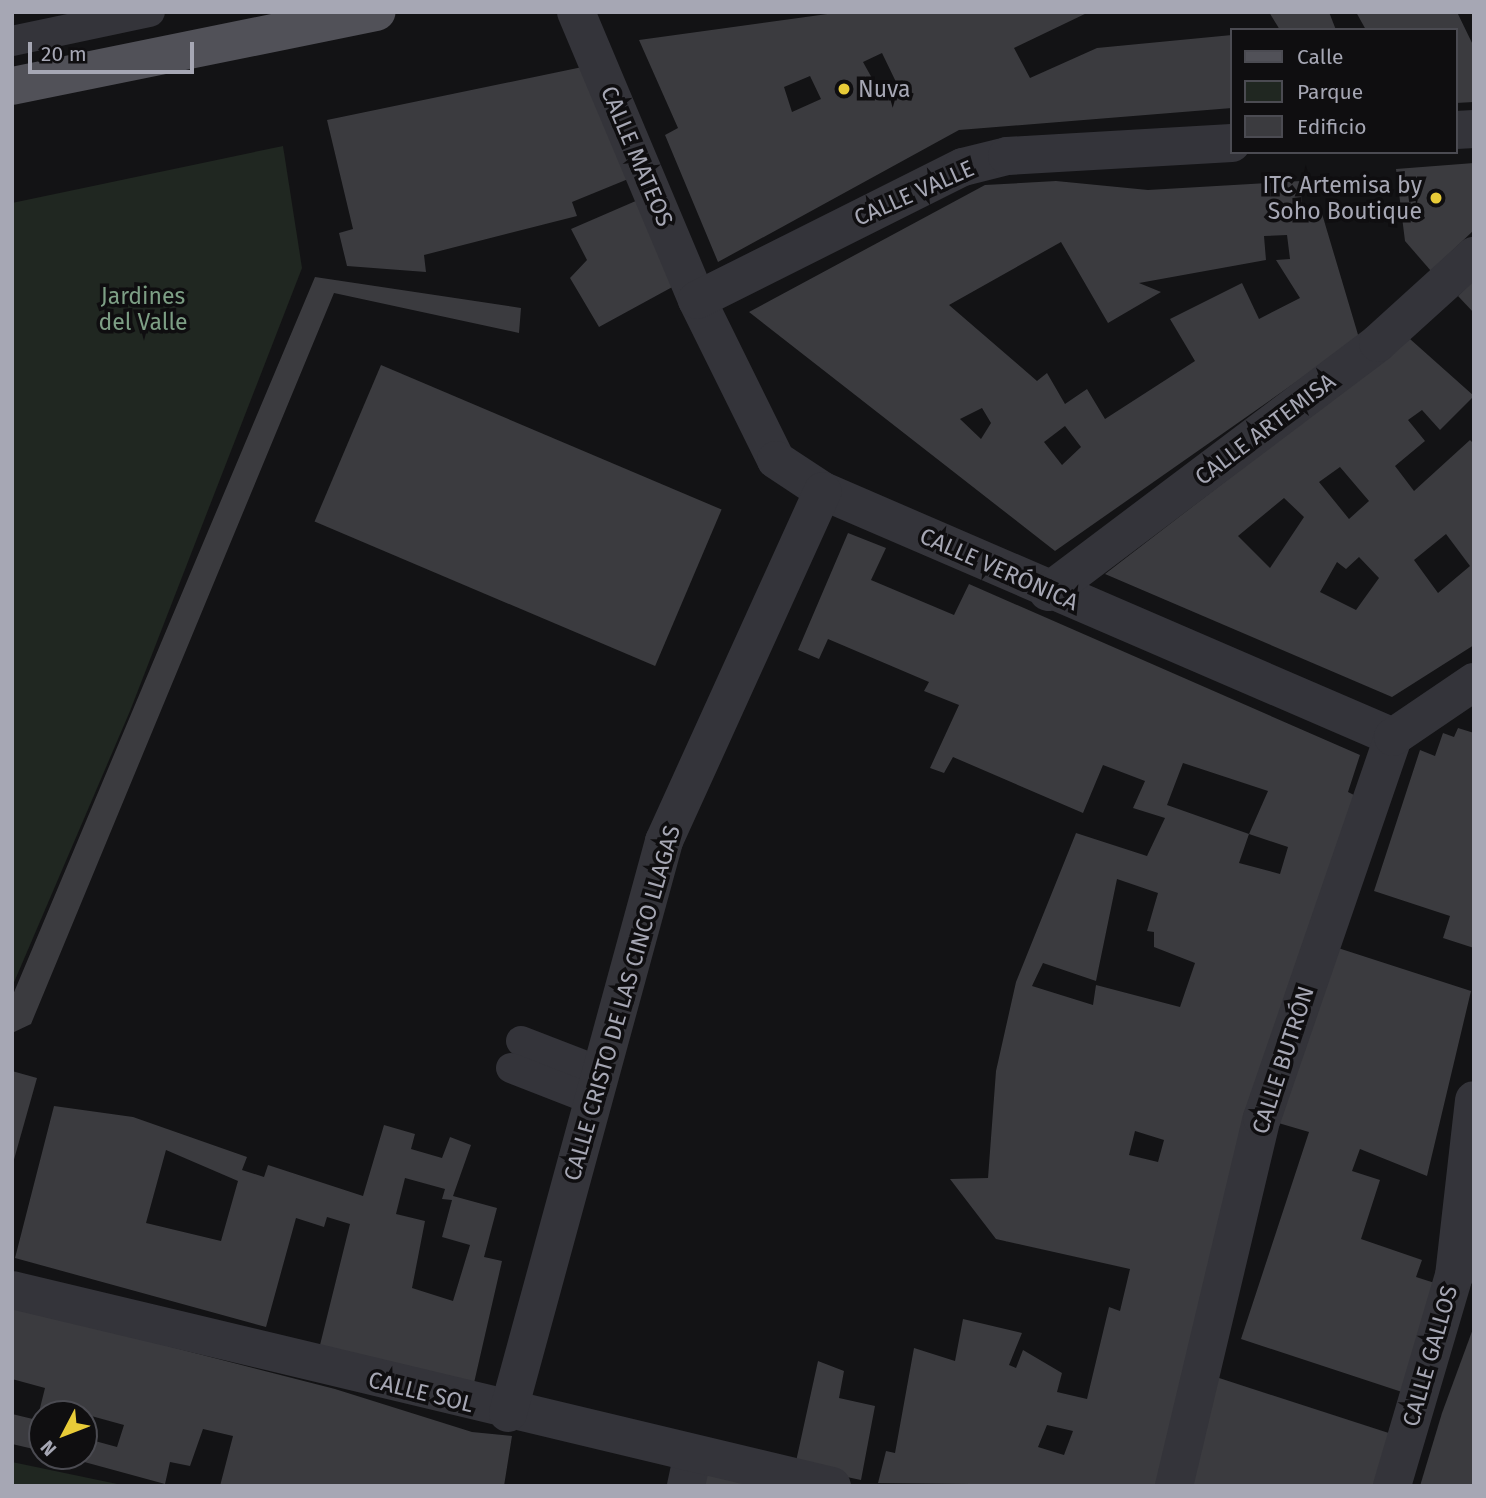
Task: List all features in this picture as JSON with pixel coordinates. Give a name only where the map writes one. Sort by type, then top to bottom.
[{"type":"main road","points":[[12,86],[377,12]]},
{"type":"street","name":"CALLE MATEOS","points":[[576,12],[697,300]]},
{"type":"street","name":"CALLE VALLE","points":[[697,300],[962,167],[1007,156],[1230,143]]},
{"type":"street","name":"CALLE ARTEMISA","points":[[1048,592],[1378,344],[1474,256]]},
{"type":"street","name":"CALLE VERÓNICA","points":[[697,300],[776,460],[823,491],[1048,592],[1393,737]]},
{"type":"street","name":"CALLE CRISTO DE LAS CINCO LLAGAS","points":[[508,1413],[664,841],[823,491]]},
{"type":"street","points":[[1393,737],[1474,682]]},
{"type":"street","name":"CALLE BUTRÓN","points":[[1174,1486],[1262,1118],[1393,737]]},
{"type":"street","name":"CALLE GALLOS","points":[[1392,1486],[1454,1276],[1474,1100]]},
{"type":"street","name":"CALLE SOL","points":[[12,1290],[508,1413],[689,1471],[832,1486]]},
{"type":"lane","points":[[12,41],[150,12]]},
{"type":"lane","points":[[516,1055],[597,1086]]},
{"type":"green space","name":"Jardines del Valle","points":[[283,146],[302,268],[130,711],[12,987],[12,203]]},
{"type":"green space","points":[[12,1462],[28,1465],[28,1470],[50,1470],[125,1486],[12,1486]]},
{"type":"building","points":[[842,12],[1089,12],[1014,48],[1030,78],[1097,48],[1230,35],[1230,108],[959,130],[718,262],[665,135],[678,128],[639,40]],"holes":[[[882,53],[896,82],[878,89],[863,62]],[[810,76],[821,99],[792,112],[784,87]]]},
{"type":"building","points":[[1269,12],[1329,12],[1335,28],[1279,28]]},
{"type":"building","points":[[1356,12],[1457,12],[1474,47],[1474,102],[1458,103],[1458,28],[1365,28]]},
{"type":"building","points":[[592,65],[638,175],[572,202],[577,216],[424,255],[426,272],[347,266],[339,233],[353,229],[327,120]]},
{"type":"building","name":"ITC Artemisa by Soho Boutique","points":[[1474,163],[1474,230],[1431,271],[1405,241],[1396,169]]},
{"type":"building","points":[[1056,181],[1148,190],[1301,181],[1302,210],[1320,207],[1359,338],[1055,551],[749,312],[985,185]],"holes":[[[1287,235],[1290,259],[1276,260],[1300,298],[1259,319],[1242,283],[1170,319],[1195,361],[1105,419],[1087,389],[1065,404],[1047,373],[1037,381],[949,305],[1061,242],[1108,323],[1161,292],[1139,283],[1266,260],[1264,236]],[[982,408],[991,423],[981,439],[960,419]],[[1065,426],[1081,447],[1062,465],[1044,442]]]},
{"type":"building","points":[[638,200],[676,285],[599,327],[570,278],[587,260],[571,229]]},
{"type":"building","points":[[315,277],[521,308],[519,333],[334,293],[31,1024],[12,1033],[12,997]]},
{"type":"building","points":[[1474,280],[1474,313],[1458,296]]},
{"type":"building","points":[[1410,339],[1474,396],[1440,430],[1422,410],[1408,420],[1425,441],[1395,466],[1414,491],[1470,440],[1474,444],[1474,645],[1392,697],[1105,574]],"holes":[[[1340,467],[1369,501],[1349,519],[1319,482]],[[1284,498],[1304,517],[1270,568],[1238,536]],[[1446,534],[1470,566],[1438,593],[1414,560]],[[1359,557],[1379,578],[1356,610],[1320,592],[1337,562],[1346,569]]]},
{"type":"building","points":[[381,365],[722,510],[655,666],[315,521]]},
{"type":"building","points":[[848,533],[886,548],[871,580],[954,615],[969,584],[1360,755],[1348,792],[1358,797],[1156,1486],[878,1483],[886,1451],[895,1453],[914,1348],[955,1361],[963,1319],[1022,1333],[1009,1365],[1016,1368],[1023,1350],[1062,1373],[1057,1392],[1087,1399],[1109,1307],[1120,1311],[1130,1269],[996,1239],[950,1179],[988,1178],[996,1071],[1016,982],[1076,833],[1147,856],[1165,818],[1133,808],[1145,781],[1103,765],[1083,813],[953,757],[944,773],[930,768],[959,705],[924,691],[929,682],[828,639],[819,659],[798,650]],"holes":[[[1183,763],[1268,791],[1249,834],[1167,805]],[[1249,834],[1288,847],[1280,874],[1239,863]],[[1117,879],[1158,893],[1147,931],[1154,932],[1154,947],[1195,963],[1180,1007],[1096,985],[1093,1005],[1032,986],[1043,963],[1096,981]],[[1135,1131],[1164,1140],[1158,1162],[1129,1155]],[[1047,1425],[1073,1431],[1064,1455],[1038,1447]]]},
{"type":"building","points":[[1458,728],[1474,733],[1474,948],[1443,938],[1450,916],[1374,891],[1420,750],[1435,756],[1443,733],[1454,737]]},
{"type":"building","points":[[1335,947],[1471,991],[1427,1176],[1360,1149],[1352,1171],[1380,1180],[1361,1239],[1422,1260],[1416,1277],[1441,1285],[1405,1393],[1241,1339],[1309,1132],[1275,1122]]},
{"type":"building","points":[[12,1071],[37,1078],[13,1163],[12,1163]]},
{"type":"building","points":[[54,1106],[133,1117],[247,1157],[242,1170],[264,1177],[268,1165],[363,1196],[384,1125],[415,1134],[411,1149],[442,1158],[450,1137],[471,1145],[453,1196],[497,1208],[484,1257],[502,1261],[474,1383],[320,1345],[350,1224],[327,1217],[324,1227],[296,1218],[266,1327],[15,1258]],"holes":[[[166,1150],[238,1181],[221,1241],[146,1223]],[[405,1178],[445,1189],[442,1199],[452,1200],[442,1237],[470,1245],[453,1301],[412,1288],[425,1221],[396,1214]]]},
{"type":"building","points":[[12,1306],[335,1389],[472,1432],[512,1436],[504,1486],[220,1486],[233,1436],[203,1429],[190,1466],[170,1462],[165,1484],[98,1466],[98,1442],[117,1447],[124,1425],[98,1418],[98,1400],[42,1400],[45,1388],[12,1379]]},
{"type":"building","points":[[1474,1326],[1474,1486],[1420,1486],[1442,1413]]},
{"type":"building","points":[[818,1361],[844,1371],[839,1398],[875,1406],[861,1480],[795,1466]]},
{"type":"building","points":[[1213,1376],[1398,1436],[1382,1486],[1187,1486]]},
{"type":"building","points":[[12,1414],[28,1418],[28,1448],[12,1444]]},
{"type":"building","points":[[704,1473],[762,1486],[701,1486]]},
{"type":"place","name":"Nuva","points":[[844,89]]},
{"type":"place","name":"ITC Artemisa by Soho Boutique","points":[[1436,198]]}]
